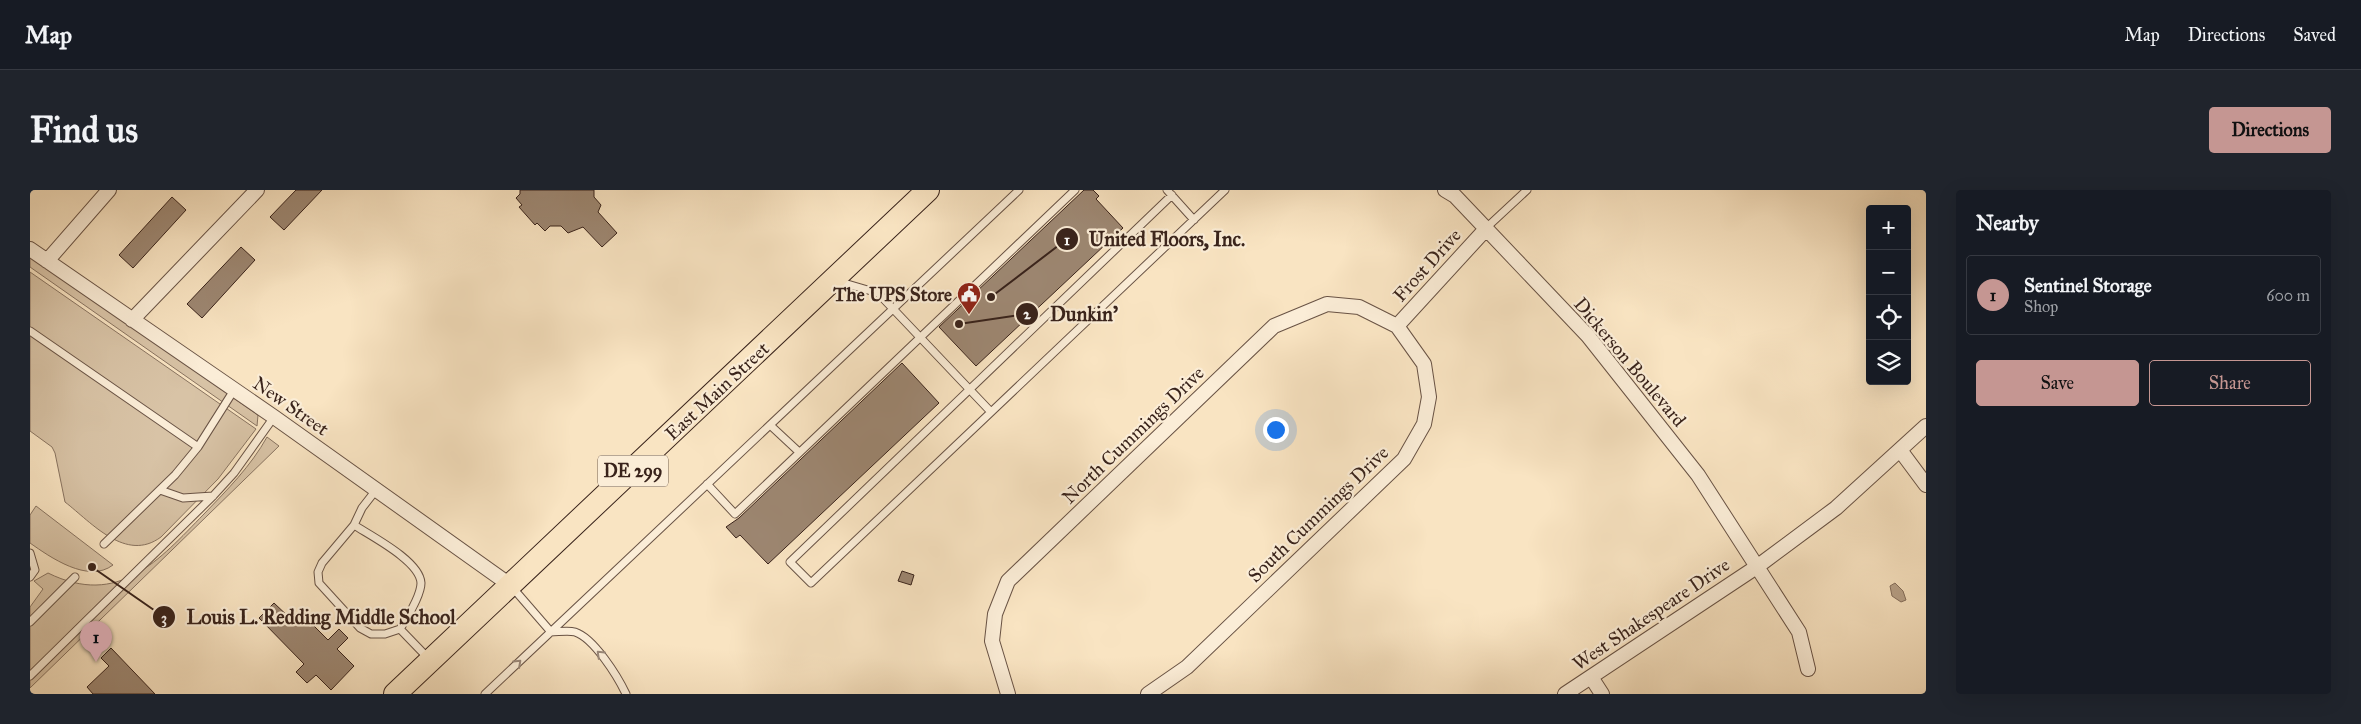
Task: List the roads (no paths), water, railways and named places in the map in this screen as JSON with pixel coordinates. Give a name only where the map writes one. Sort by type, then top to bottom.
[{"type":"main road","name":"East Main Street","points":[[395,694],[928,190]]},
{"type":"street","points":[[47,261],[109,190]]},
{"type":"street","points":[[132,320],[257,190]]},
{"type":"street","name":"Dickerson Boulevard","points":[[1451,192],[1485,230],[1588,336],[1698,475],[1799,632],[1808,669]]},
{"type":"street","name":"Frost Drive","points":[[1397,326],[1485,230]]},
{"type":"street","name":"New Street","points":[[30,249],[274,417],[510,586]]},
{"type":"street","name":"North Cummings Drive","points":[[1008,694],[992,641],[995,614],[1008,580],[1274,326],[1328,304],[1359,307],[1397,326]]},
{"type":"street","name":"South Cummings Drive","points":[[1148,694],[1187,667],[1404,458],[1424,424],[1429,397],[1424,364],[1397,326]]},
{"type":"street","name":"West Shakespeare Drive","points":[[1565,694],[1758,566],[1836,508],[1926,426]]},
{"type":"street","points":[[1900,450],[1926,485]]},
{"type":"street","points":[[1590,677],[1602,694]]},
{"type":"lane","points":[[485,694],[1019,190]]},
{"type":"lane","points":[[707,484],[735,514],[1075,190]]},
{"type":"lane","points":[[1194,220],[1169,193],[970,389],[790,562],[811,583],[1194,220],[1225,190]]},
{"type":"lane","points":[[1485,230],[1526,190]]},
{"type":"lane","points":[[834,280],[878,293],[991,412]]},
{"type":"lane","points":[[30,331],[198,447]]},
{"type":"lane","points":[[104,544],[160,490],[198,447],[234,390]]},
{"type":"lane","points":[[30,676],[213,496],[234,473],[274,417]]},
{"type":"lane","points":[[770,424],[799,452]]},
{"type":"lane","points":[[160,490],[183,498],[213,496]]},
{"type":"lane","points":[[354,525],[408,560],[418,572],[421,584],[413,606],[400,629],[385,634],[371,634],[360,628],[319,583],[318,572],[322,563],[354,525],[362,508],[376,490]]},
{"type":"lane","points":[[30,553],[35,570],[30,577]]},
{"type":"lane","points":[[30,622],[75,577]]},
{"type":"lane","points":[[510,586],[551,632],[575,632],[586,641],[607,661],[626,694]]},
{"type":"lane","points":[[400,629],[430,660]]},
{"type":"place","name":"United Floors, Inc.","points":[[991,297]]},
{"type":"place","name":"The UPS Store","points":[[969,315]]},
{"type":"place","name":"Dunkin'","points":[[959,324]]},
{"type":"place","name":"Louis L. Redding Middle School","points":[[92,567]]},
{"type":"place","name":"Sentinel Storage","points":[[96,662]]}]
